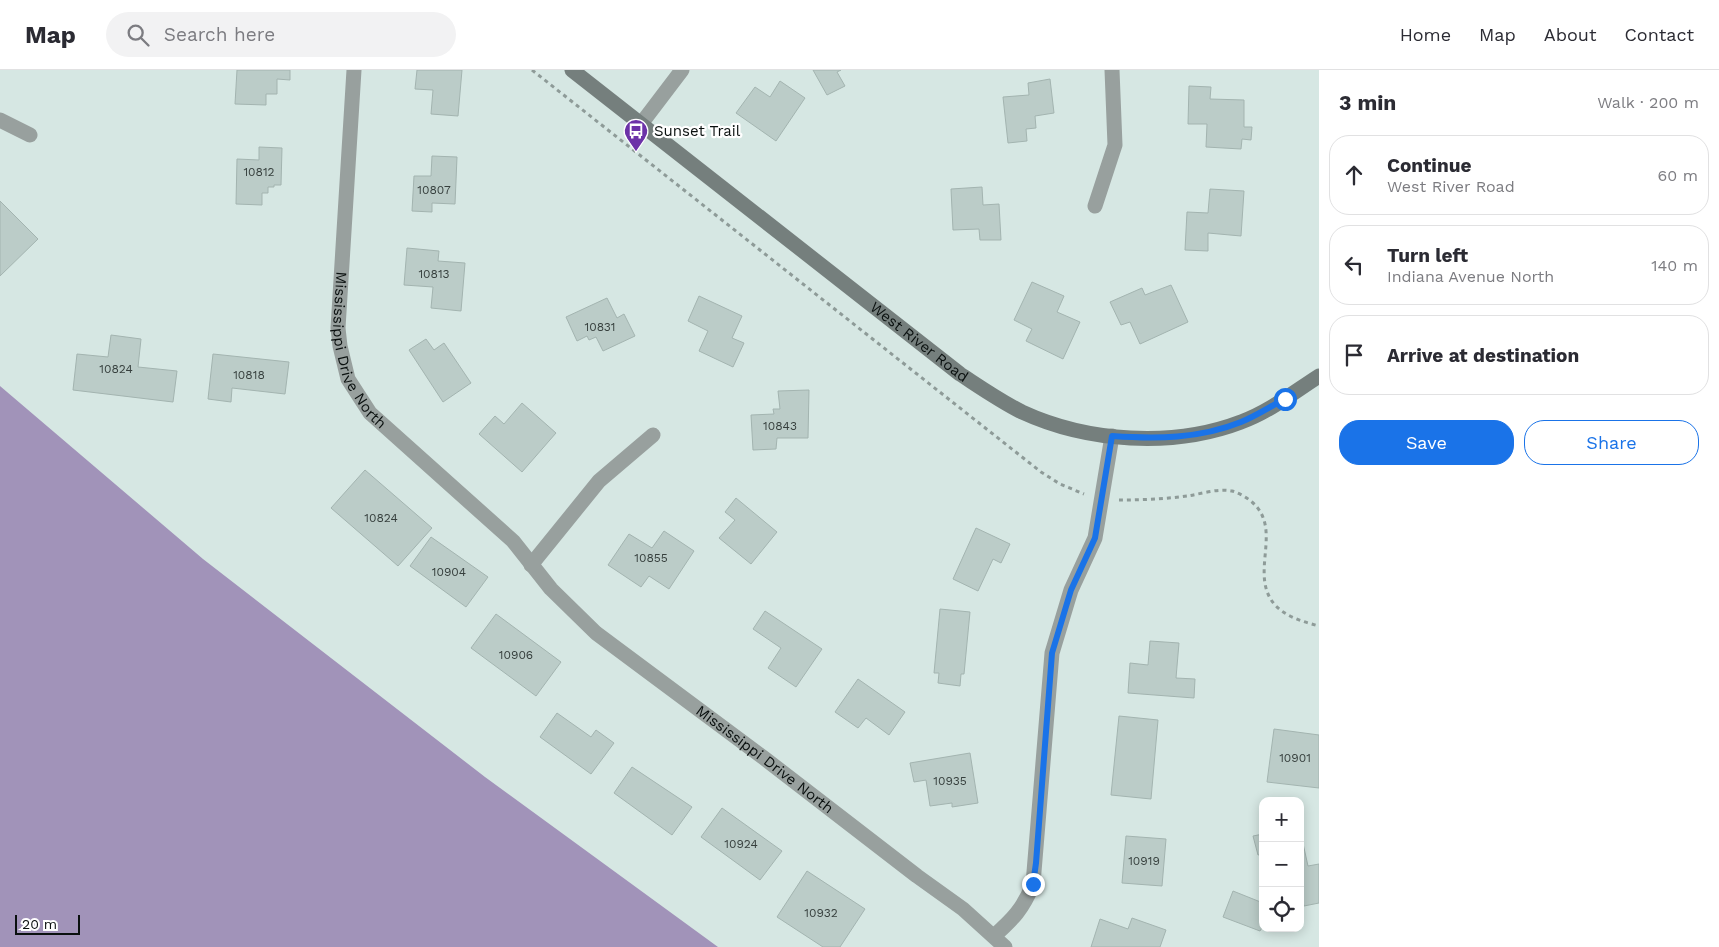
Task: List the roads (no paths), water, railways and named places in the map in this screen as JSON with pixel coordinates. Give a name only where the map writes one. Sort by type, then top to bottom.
[{"type":"street","name":"Mississippi Drive North","points":[[354,70],[338,328],[340,346],[348,379],[379,423],[513,541],[550,589],[596,633],[963,909],[1005,947]]},
{"type":"street","name":"West River Road","points":[[572,70],[960,374],[1022,412],[1062,426],[1112,436],[1155,439],[1179,437],[1241,422],[1285,399],[1319,376]]},
{"type":"street","points":[[641,124],[682,70]]},
{"type":"street","points":[[1095,206],[1116,145],[1112,70]]},
{"type":"street","points":[[0,120],[30,135]]},
{"type":"street","points":[[531,565],[598,481],[653,435]]},
{"type":"street","points":[[994,936],[1015,917],[1025,904],[1033,884],[1052,653],[1071,590],[1095,538],[1112,436]]},
{"type":"place","name":"Sunset Trail","points":[[636,152]]}]
